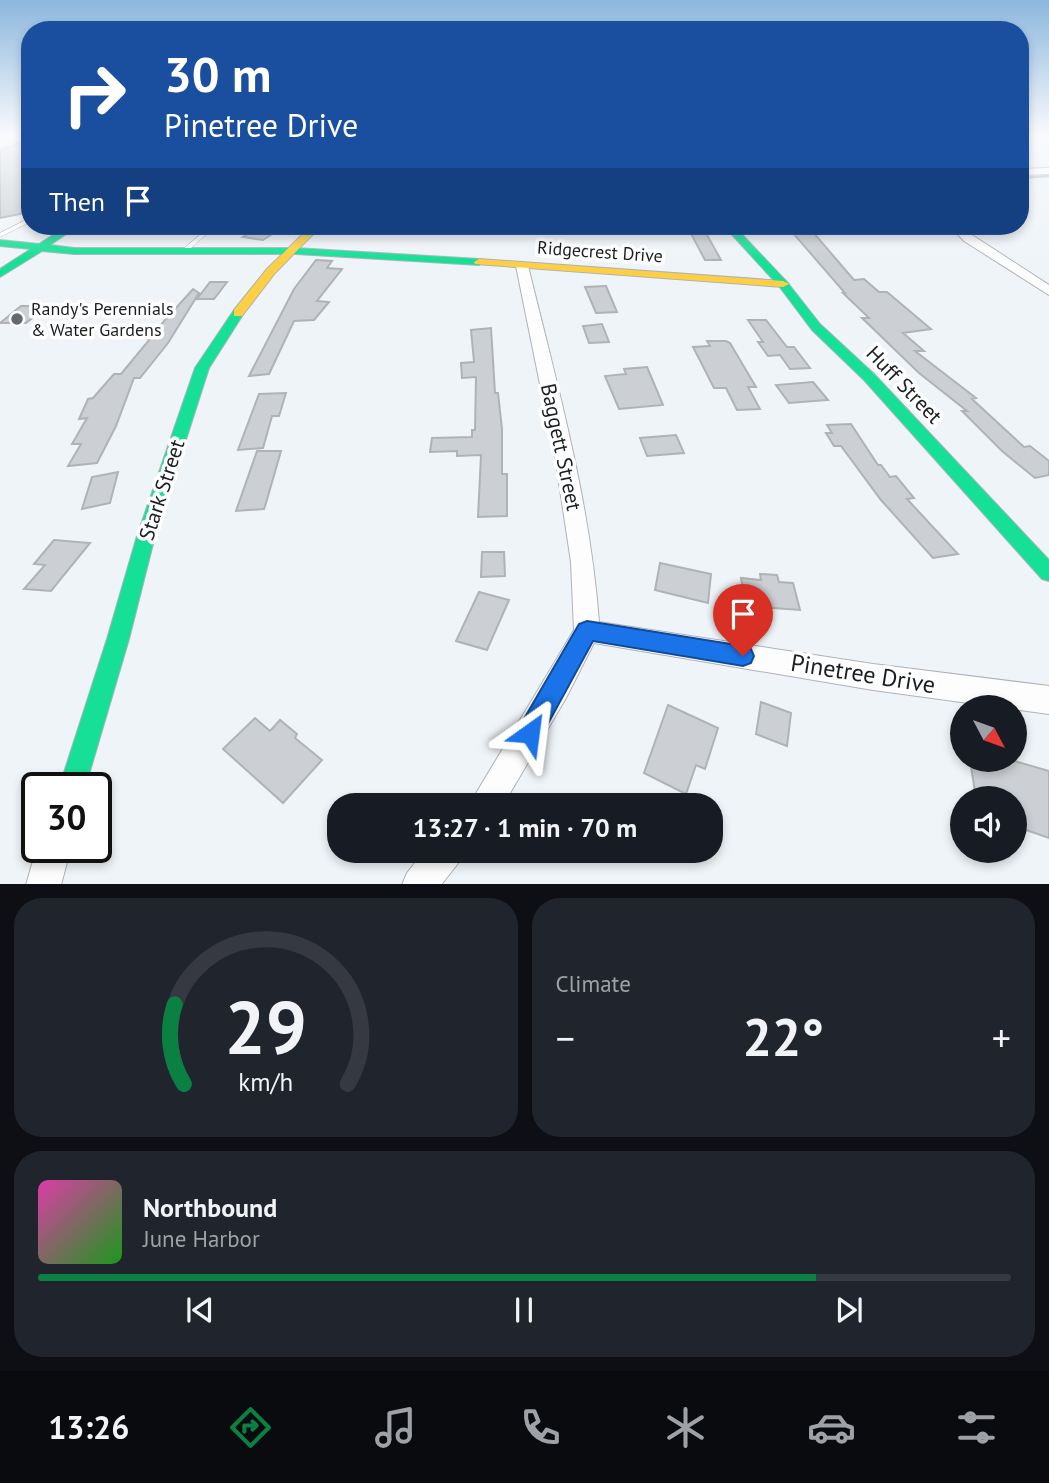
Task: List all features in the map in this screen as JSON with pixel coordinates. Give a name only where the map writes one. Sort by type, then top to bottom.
[{"type":"street","points":[[0,274],[59,235]]},
{"type":"street","name":"Stark Street","points":[[77,772],[146,536],[202,368],[220,337],[271,271],[307,235]]},
{"type":"street","name":"Huff Street","points":[[737,235],[783,284],[816,327],[869,377],[1049,573]]},
{"type":"street","points":[[965,235],[1049,290]]},
{"type":"street","name":"Ridgecrest Drive","points":[[0,243],[36,249],[182,253],[290,251],[783,284]]},
{"type":"street","name":"Baggett Street","points":[[522,266],[566,463],[583,562],[587,631]]},
{"type":"street","points":[[492,793],[556,690],[587,631]]},
{"type":"street","name":"Pinetree Drive","points":[[587,631],[873,677],[1049,701]]},
{"type":"street","points":[[43,884],[49,863]]},
{"type":"street","points":[[419,884],[436,863]]},
{"type":"lane","points":[[0,235],[21,224]]},
{"type":"lane","points":[[182,253],[203,235]]},
{"type":"building","points":[[0,176],[21,176],[21,214],[0,218]]},
{"type":"building","points":[[246,235],[270,235],[263,240],[243,237]]},
{"type":"building","points":[[692,235],[707,235],[721,260],[705,260]]},
{"type":"building","points":[[795,235],[815,235],[854,280],[864,279],[879,292],[887,292],[931,329],[903,333],[924,351],[915,351],[976,398],[972,399],[1024,447],[1030,446],[1049,461],[1049,475],[1035,478],[1002,451],[962,411],[967,411],[919,373],[862,318],[869,318]]},
{"type":"building","points":[[316,260],[332,261],[327,268],[342,269],[317,301],[329,302],[314,320],[294,321],[269,374],[249,376],[294,289]]},
{"type":"building","points":[[210,282],[227,282],[214,299],[197,299]]},
{"type":"building","points":[[606,286],[617,312],[596,313],[585,287]]},
{"type":"building","points":[[193,289],[199,293],[168,343],[140,378],[134,378],[116,426],[97,463],[68,466],[81,444],[72,444],[87,418],[79,419],[88,399],[93,398],[114,374],[121,374]]},
{"type":"building","points":[[21,306],[48,306],[26,323],[0,323]]},
{"type":"building","points":[[748,320],[766,320],[787,347],[794,347],[810,368],[790,369],[780,355],[768,356],[758,342],[763,342]]},
{"type":"building","points":[[602,324],[609,342],[589,343],[583,326]]},
{"type":"building","points":[[491,328],[495,393],[498,393],[502,429],[502,474],[507,474],[507,516],[478,517],[481,455],[457,456],[457,451],[430,452],[432,438],[472,437],[472,430],[475,430],[476,377],[462,378],[461,363],[474,362],[471,330]]},
{"type":"building","points":[[707,341],[730,343],[756,387],[748,387],[760,409],[737,410],[726,388],[714,388],[693,347],[710,346]]},
{"type":"building","points":[[647,367],[663,405],[619,409],[605,376],[626,374],[624,369]]},
{"type":"building","points":[[813,382],[828,400],[789,403],[776,385]]},
{"type":"building","points":[[286,393],[279,416],[272,416],[263,448],[238,450],[259,394]]},
{"type":"building","points":[[851,424],[878,465],[881,465],[890,477],[896,476],[914,498],[907,499],[958,554],[933,558],[881,500],[841,446],[834,446],[826,433],[832,433],[827,425]]},
{"type":"building","points":[[676,435],[684,453],[647,456],[640,438]]},
{"type":"building","points":[[257,451],[281,451],[264,509],[236,511]]},
{"type":"building","points":[[118,472],[110,503],[82,509],[92,477]]},
{"type":"building","points":[[54,540],[90,543],[51,591],[24,589],[45,565],[34,564]]},
{"type":"building","points":[[482,552],[504,552],[505,576],[481,577]]},
{"type":"building","points":[[660,563],[711,574],[708,603],[655,590]]},
{"type":"building","points":[[760,574],[777,575],[779,582],[793,583],[800,610],[746,606],[741,578],[761,580]]},
{"type":"building","points":[[479,592],[509,600],[487,650],[456,641]]},
{"type":"building","points":[[761,702],[791,713],[787,746],[756,734]]},
{"type":"building","points":[[668,705],[718,728],[705,769],[696,765],[686,793],[644,773]]},
{"type":"building","points":[[255,718],[270,731],[280,720],[297,734],[295,738],[322,760],[283,803],[223,749]]},
{"type":"building","points":[[1027,765],[1049,771],[1049,838],[1027,830],[1027,786],[974,786],[972,772],[1027,772]]},
{"type":"waterway","points":[[1029,177],[1045,176]]},
{"type":"traffic: fast","points":[[0,274],[59,235]]},
{"type":"traffic: fast","points":[[737,235],[783,284],[816,327],[869,377],[1049,573]]},
{"type":"traffic: fast","points":[[0,243],[74,251],[296,251],[479,262]]},
{"type":"traffic: fast","points":[[77,772],[146,536],[202,368],[238,313]]},
{"type":"traffic: slow","points":[[238,313],[271,271],[307,235]]},
{"type":"traffic: slow","points":[[479,262],[783,284]]},
{"type":"place","name":"Randy's Perennials & Water Gardens","points":[[17,319]]},
{"type":"route","points":[[530,733],[587,631],[743,656]]}]
